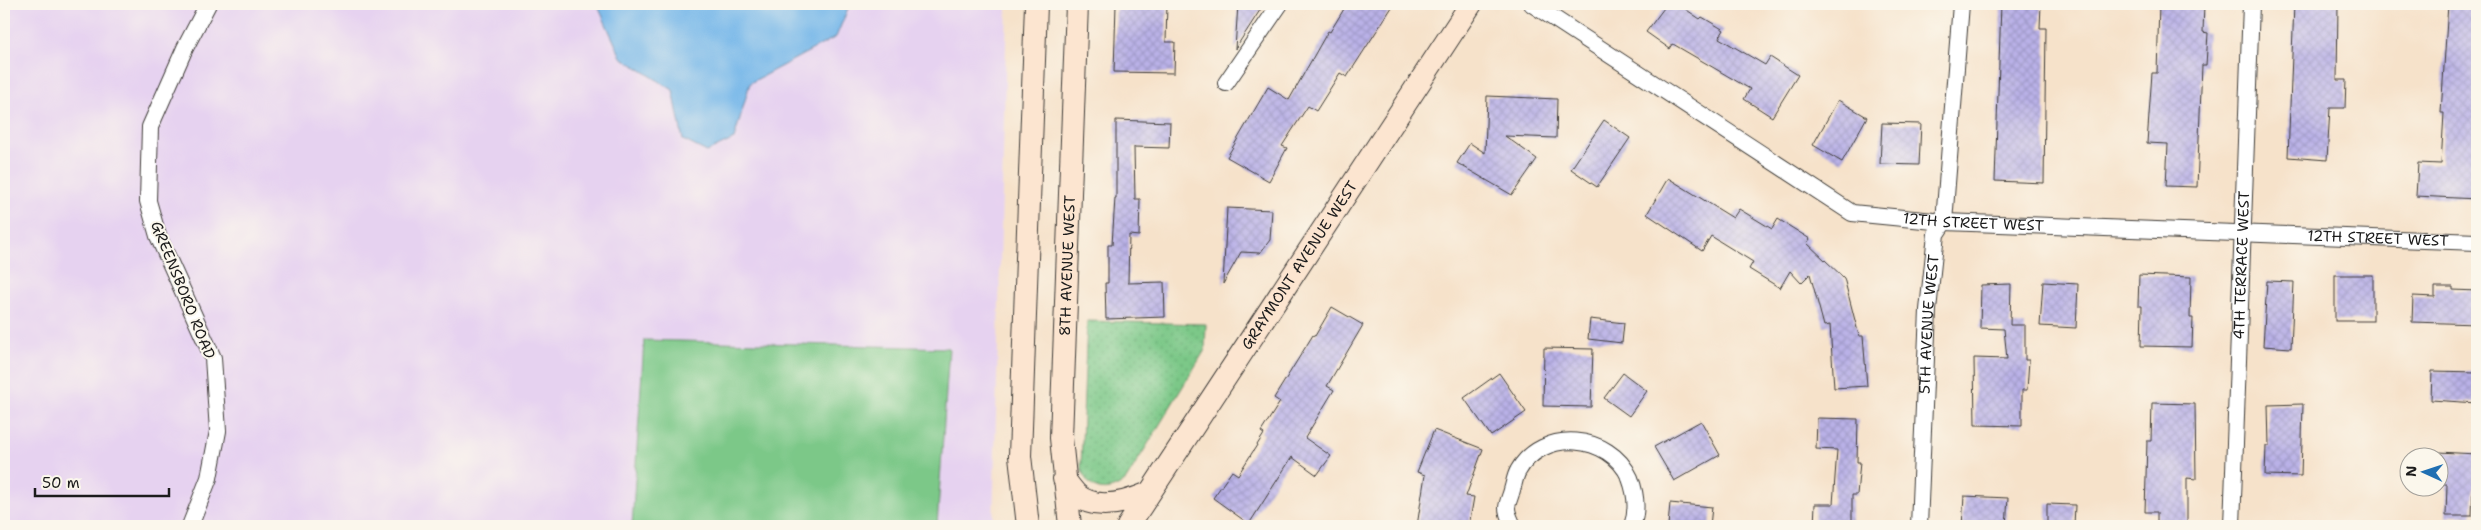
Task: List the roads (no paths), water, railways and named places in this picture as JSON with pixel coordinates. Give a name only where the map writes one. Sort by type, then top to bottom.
[{"type":"main road","points":[[1028,526],[1020,456],[1036,4]]},
{"type":"main road","name":"8TH AVENUE WEST","points":[[1070,526],[1061,438],[1076,4]]},
{"type":"main road","name":"GRAYMONT AVENUE WEST","points":[[1128,526],[1471,4]]},
{"type":"main road","points":[[1064,479],[1077,495],[1089,501],[1104,504],[1127,502],[1150,493]]},
{"type":"street","name":"GREENSBORO ROAD","points":[[190,526],[209,478],[218,431],[212,358],[158,236],[148,201],[150,127],[185,48],[208,4]]},
{"type":"street","points":[[1226,83],[1280,4]]},
{"type":"street","name":"12TH STREET WEST","points":[[1532,4],[1852,213],[1944,222],[2477,242]]},
{"type":"street","name":"5TH AVENUE WEST","points":[[1919,526],[1928,310],[1936,234],[1944,222],[1961,4]]},
{"type":"street","name":"4TH TERRACE WEST","points":[[2232,526],[2251,4]]},
{"type":"street","points":[[1513,526],[1507,508],[1518,471],[1536,452],[1559,442],[1584,441],[1607,450],[1625,468],[1635,491],[1636,517],[1632,526]]},
{"type":"water","points":[[597,4],[850,4],[836,37],[750,83],[734,139],[707,152],[683,140],[673,90],[621,57]]}]
